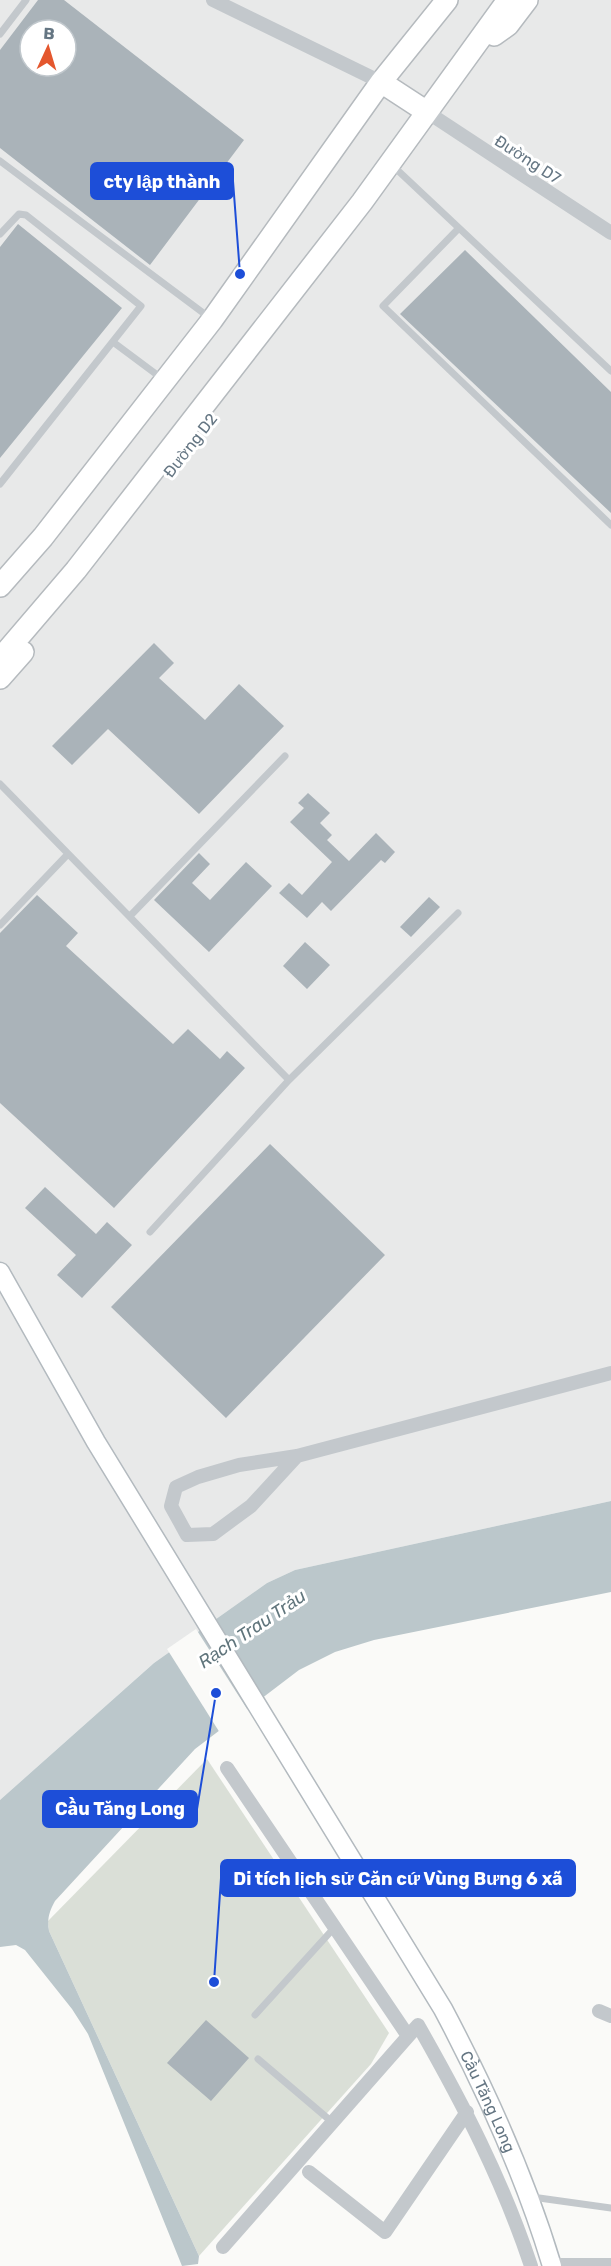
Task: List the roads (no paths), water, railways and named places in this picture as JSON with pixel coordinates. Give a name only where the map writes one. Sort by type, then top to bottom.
[{"type":"main road","name":"Đường D2","points":[[0,659],[76,570],[362,202],[508,0]]},
{"type":"main road","name":"Đường D2","points":[[477,43],[508,25],[527,0]]},
{"type":"main road","points":[[0,586],[43,537],[218,312],[381,82],[444,2]]},
{"type":"main road","points":[[381,82],[427,112]]},
{"type":"main road","name":"Đường D2","points":[[0,678],[91,574],[357,229],[363,211],[362,202]]},
{"type":"main road","points":[[0,568],[135,401],[160,388]]},
{"type":"main road","name":"Cầu Tăng Long","points":[[0,1272],[96,1442],[443,2009],[491,2104],[528,2194],[552,2265]]},
{"type":"street","points":[[213,0],[381,82]]},
{"type":"street","name":"Đường D7","points":[[427,112],[611,233]]},
{"type":"street","points":[[297,1456],[251,1506],[213,1534],[187,1535],[171,1506],[177,1487],[198,1477],[239,1465],[297,1456],[611,1373]]},
{"type":"street","points":[[227,1768],[408,2036]]},
{"type":"street","points":[[223,2247],[418,2025],[467,2112],[506,2198],[531,2266]]},
{"type":"street","points":[[309,2172],[385,2232],[467,2112]]},
{"type":"street","points":[[552,2265],[611,2265]]},
{"type":"lane","points":[[0,34],[26,0]]},
{"type":"lane","points":[[0,161],[218,312]]},
{"type":"lane","points":[[390,163],[611,371]]},
{"type":"lane","points":[[0,234],[14,217],[19,214],[26,215],[141,306],[0,484]]},
{"type":"lane","points":[[459,228],[383,306],[611,525]]},
{"type":"lane","points":[[113,342],[160,388]]},
{"type":"lane","points":[[130,916],[285,756]]},
{"type":"lane","points":[[0,784],[289,1080]]},
{"type":"lane","points":[[0,925],[68,854]]},
{"type":"lane","points":[[150,1232],[289,1080],[458,913]]},
{"type":"lane","points":[[255,2015],[334,1929]]},
{"type":"lane","points":[[258,2059],[332,2122]]},
{"type":"lane","points":[[528,2194],[611,2208]]},
{"type":"water","name":"Rạch Trau Trảu","points":[[611,1501],[611,1592],[374,1640],[335,1652],[299,1670],[195,1749],[55,1901],[49,1916],[49,1931],[199,2256],[198,2264],[182,2266],[88,2034],[72,2009],[25,1950],[16,1945],[0,1947],[0,1800],[154,1663],[267,1583],[295,1570]]},
{"type":"place","name":"cty lập thành","points":[[240,274]]},
{"type":"place","name":"Cầu Tăng Long","points":[[216,1693]]},
{"type":"place","name":"Di tích lịch sử Căn cứ Vùng Bưng 6 xã","points":[[214,1982]]}]
